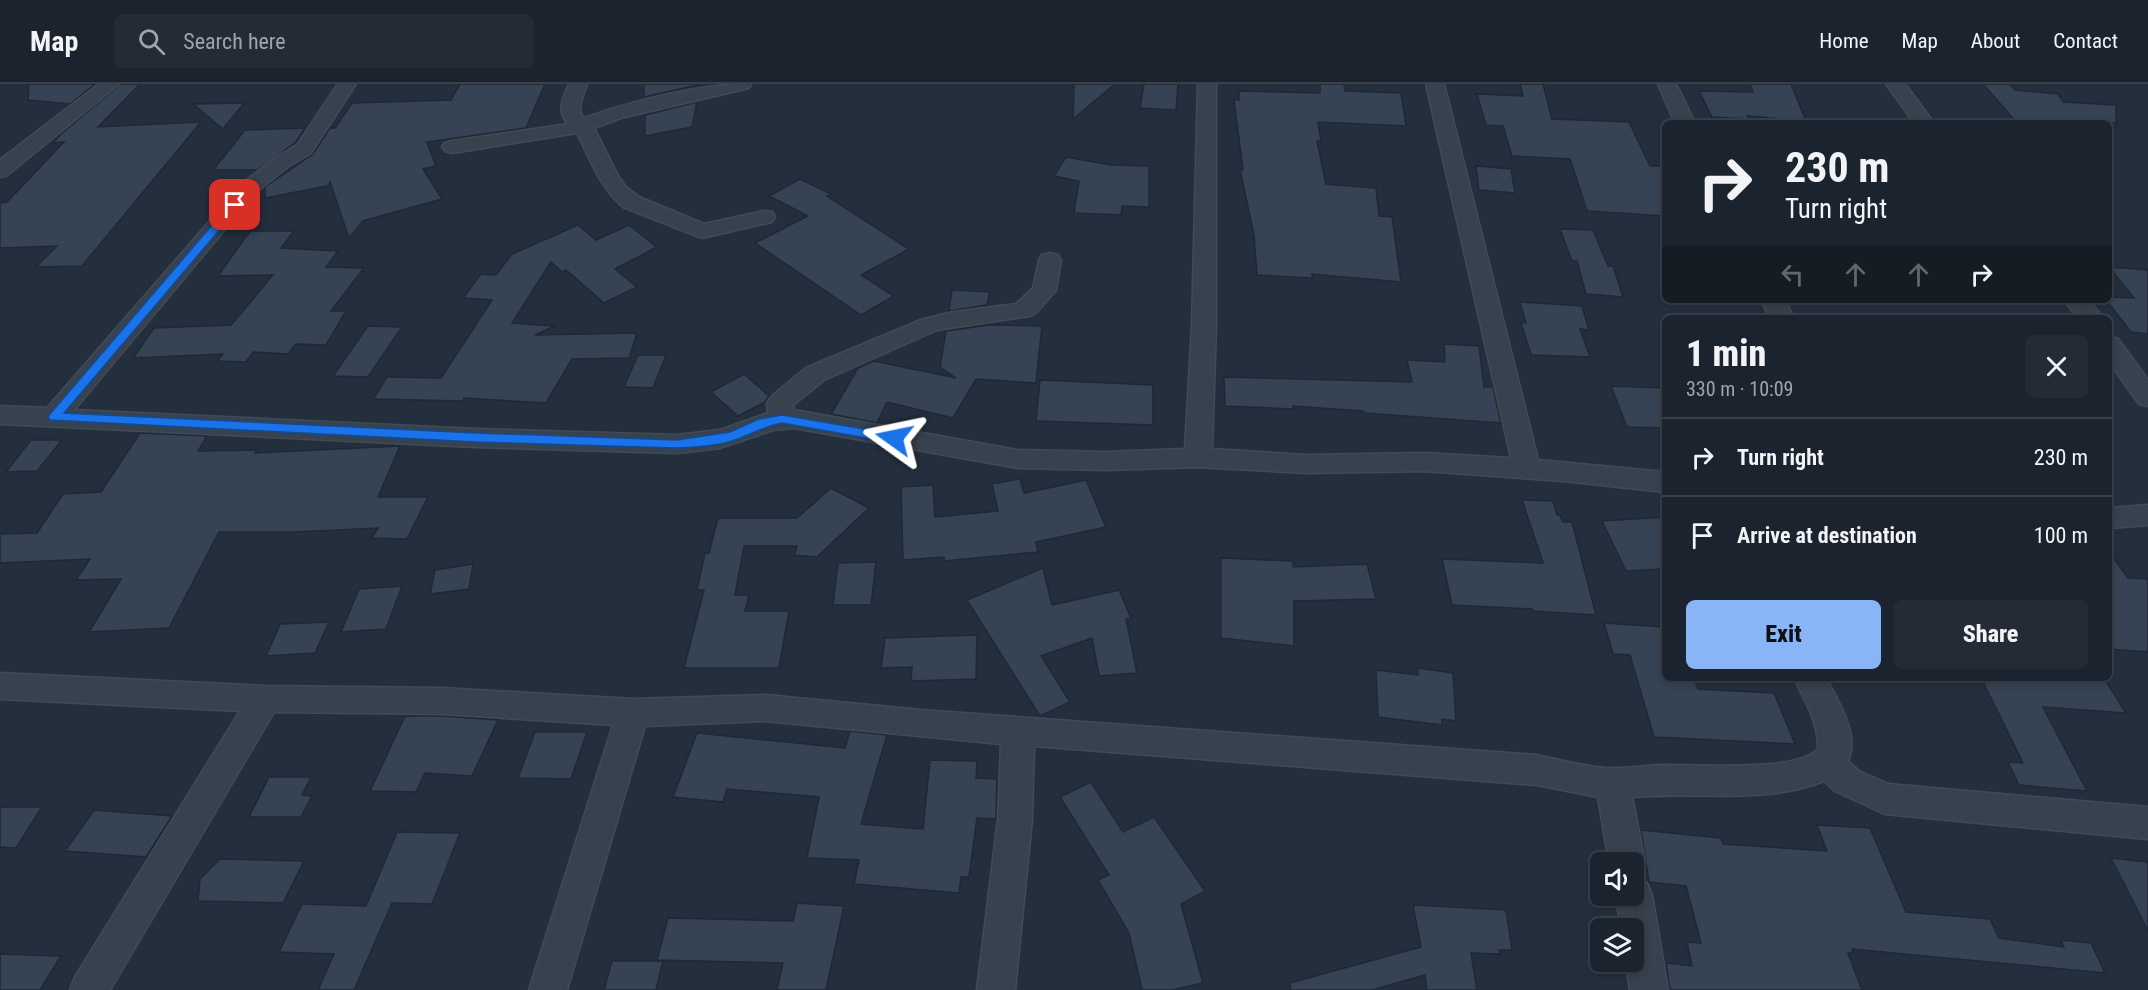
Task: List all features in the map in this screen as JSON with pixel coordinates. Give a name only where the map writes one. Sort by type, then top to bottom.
[{"type":"street","points":[[0,171],[26,147],[86,105],[110,84]]},
{"type":"street","points":[[54,417],[250,187],[282,162],[304,149],[347,84]]},
{"type":"street","points":[[578,84],[570,107],[571,116],[592,139],[613,184],[623,197],[702,231],[764,217]]},
{"type":"street","points":[[452,147],[515,139],[581,126],[615,114],[742,84]]},
{"type":"street","points":[[1198,458],[1204,325],[1207,84]]},
{"type":"street","points":[[1435,84],[1527,468]]},
{"type":"street","points":[[1667,84],[1684,120]]},
{"type":"street","points":[[1895,84],[1922,120]]},
{"type":"street","points":[[782,419],[780,403],[793,390],[815,374],[855,355],[929,325],[954,319],[1011,314],[1029,307],[1044,290],[1050,260]]},
{"type":"street","points":[[2078,303],[2088,315]]},
{"type":"street","points":[[2112,347],[2139,374],[2148,398]]},
{"type":"street","points":[[0,415],[476,438],[677,444],[706,442],[733,436],[763,422],[782,419],[1018,459],[1106,461],[1198,458],[1306,464],[1425,462],[1527,468],[1662,482]]},
{"type":"street","points":[[2112,518],[2148,515]]},
{"type":"street","points":[[0,686],[265,699],[443,701],[633,713],[691,709],[766,708],[921,724],[1536,770],[1612,783],[1774,778],[1802,775],[1828,765],[1835,754],[1835,739],[1811,681]]},
{"type":"street","points":[[89,990],[265,699]]},
{"type":"street","points":[[548,990],[633,713]]},
{"type":"street","points":[[996,990],[1015,819],[1018,731]]},
{"type":"street","points":[[1828,765],[1847,781],[1886,800],[2148,823]]},
{"type":"street","points":[[1612,783],[1625,852]]},
{"type":"street","points":[[1636,906],[1649,990]]},
{"type":"building","points":[[29,84],[95,84],[70,104],[28,100]]},
{"type":"building","points":[[121,84],[140,84],[98,127],[201,122],[82,266],[36,267],[57,246],[0,248],[0,203],[7,202],[64,142],[53,143],[62,133]]},
{"type":"building","points":[[460,84],[545,84],[526,128],[427,142],[436,166],[423,169],[442,199],[363,221],[349,238],[330,182],[327,186],[265,198],[265,187],[313,154],[330,128],[335,128],[352,103],[451,100]]},
{"type":"building","points":[[644,84],[702,84],[644,97]]},
{"type":"building","points":[[1074,84],[1115,84],[1073,119]]},
{"type":"building","points":[[1144,84],[1178,84],[1176,110],[1140,108]]},
{"type":"building","points":[[1320,84],[1344,84],[1345,91],[1401,93],[1406,126],[1318,122],[1321,141],[1317,141],[1326,184],[1376,188],[1379,216],[1392,217],[1401,282],[1312,274],[1313,278],[1257,275],[1254,235],[1240,170],[1243,170],[1234,100],[1239,100],[1239,91],[1320,93]]},
{"type":"building","points":[[1520,84],[1543,84],[1552,119],[1629,122],[1650,166],[1662,166],[1662,216],[1587,211],[1570,159],[1512,156],[1503,126],[1486,125],[1477,94],[1523,96]]},
{"type":"building","points":[[1750,84],[1791,84],[1806,120],[1747,116],[1749,119],[1712,117],[1699,91],[1753,92]]},
{"type":"building","points":[[1983,84],[2010,84],[2015,90],[2058,94],[2063,102],[2116,105],[2116,123],[2112,123],[2112,120],[2014,120]]},
{"type":"building","points":[[697,102],[692,127],[645,136],[645,115]]},
{"type":"building","points":[[244,103],[223,129],[193,104]]},
{"type":"building","points":[[305,128],[295,143],[257,170],[213,170],[245,130]]},
{"type":"building","points":[[1066,157],[1111,165],[1149,166],[1149,207],[1122,206],[1121,215],[1074,213],[1079,181],[1054,176]]},
{"type":"building","points":[[1476,166],[1511,169],[1515,193],[1479,190]]},
{"type":"building","points":[[800,179],[831,194],[827,196],[909,249],[861,275],[894,296],[861,315],[755,243],[808,216],[769,196]]},
{"type":"building","points":[[578,225],[596,240],[629,225],[657,247],[615,269],[637,287],[604,303],[566,270],[562,272],[551,262],[512,323],[555,326],[535,335],[637,333],[629,358],[572,359],[546,403],[464,398],[463,401],[373,399],[387,377],[441,378],[492,300],[463,298],[481,274],[496,275],[512,254]]},
{"type":"building","points":[[1560,229],[1593,230],[1608,266],[1613,266],[1623,297],[1586,294],[1577,261],[1572,261]]},
{"type":"building","points":[[250,231],[294,231],[281,248],[338,251],[326,267],[364,268],[331,311],[346,311],[326,345],[296,344],[288,354],[253,352],[246,362],[217,361],[223,354],[133,358],[154,328],[231,325],[273,275],[218,276]]},
{"type":"building","points":[[2112,267],[2148,270],[2148,334],[2131,332],[2108,303],[2112,303],[2112,297],[2134,298],[2112,271]]},
{"type":"building","points":[[952,290],[990,292],[987,305],[949,311]]},
{"type":"building","points":[[1520,302],[1582,306],[1589,330],[1580,329],[1590,357],[1531,355],[1521,323],[1526,323]]},
{"type":"building","points":[[988,325],[1042,326],[1036,383],[976,379],[953,418],[887,402],[877,423],[831,414],[858,368],[874,361],[956,378],[940,367],[946,331]]},
{"type":"building","points":[[368,326],[402,327],[368,377],[333,376]]},
{"type":"building","points":[[1444,344],[1479,346],[1484,387],[1493,387],[1501,423],[1293,406],[1294,409],[1225,406],[1224,377],[1412,382],[1407,360],[1445,362]]},
{"type":"building","points":[[638,355],[666,355],[653,388],[624,387]]},
{"type":"building","points":[[744,374],[769,396],[765,402],[738,416],[711,392]]},
{"type":"building","points":[[1040,380],[1153,385],[1153,425],[1036,421]]},
{"type":"building","points":[[1611,386],[1662,388],[1662,428],[1627,427]]},
{"type":"building","points":[[140,433],[207,436],[198,451],[257,450],[255,453],[400,446],[378,497],[428,497],[407,539],[372,538],[378,528],[295,532],[219,532],[169,628],[89,632],[121,579],[76,580],[90,559],[0,563],[0,534],[37,533],[63,494],[101,492]]},
{"type":"building","points":[[31,440],[62,440],[37,471],[6,472]]},
{"type":"building","points":[[1020,479],[1024,493],[1086,480],[1106,527],[1036,542],[1038,552],[944,561],[944,557],[903,560],[901,487],[933,485],[935,517],[998,511],[992,484]]},
{"type":"building","points":[[831,488],[869,508],[817,557],[794,555],[797,546],[744,546],[735,595],[749,595],[745,611],[789,611],[779,668],[684,668],[704,590],[697,590],[705,553],[709,553],[718,518],[797,518]]},
{"type":"building","points":[[1522,500],[1553,501],[1557,515],[1560,515],[1563,522],[1572,522],[1596,615],[1452,605],[1442,559],[1543,563]]},
{"type":"building","points":[[1662,517],[1662,569],[1626,571],[1602,521]]},
{"type":"building","points":[[2112,556],[2128,578],[2148,579],[2148,652],[2112,649]]},
{"type":"building","points":[[1221,558],[1293,561],[1293,567],[1367,564],[1376,599],[1294,601],[1294,646],[1221,638]]},
{"type":"building","points":[[876,562],[871,605],[833,605],[838,563]]},
{"type":"building","points":[[473,564],[469,589],[430,594],[435,570]]},
{"type":"building","points":[[1043,568],[1052,605],[1119,590],[1131,618],[1126,619],[1137,673],[1099,676],[1092,638],[1041,656],[1070,702],[1040,716],[967,600]]},
{"type":"building","points":[[402,586],[386,629],[341,632],[359,589]]},
{"type":"building","points":[[329,622],[315,653],[266,656],[280,624]]},
{"type":"building","points":[[1604,623],[1662,627],[1662,681],[1695,681],[1698,689],[1774,693],[1795,744],[1654,737],[1630,655],[1613,654]]},
{"type":"building","points":[[977,635],[976,679],[911,681],[912,667],[881,668],[885,638]]},
{"type":"building","points":[[1418,668],[1453,673],[1456,721],[1442,719],[1442,725],[1378,717],[1376,670],[1418,675]]},
{"type":"building","points":[[1982,681],[2106,681],[2126,713],[2043,707],[2087,791],[2019,785],[2008,762],[2023,763]]},
{"type":"building","points":[[405,716],[498,720],[472,776],[425,773],[416,792],[370,791]]},
{"type":"building","points":[[850,731],[887,735],[861,824],[923,829],[930,760],[977,761],[976,778],[997,779],[996,819],[977,818],[969,877],[961,877],[959,893],[854,884],[859,860],[807,858],[819,797],[727,789],[723,802],[673,797],[697,733],[845,748]]},
{"type":"building","points":[[535,732],[587,732],[571,779],[518,778]]},
{"type":"building","points":[[269,777],[311,777],[302,795],[312,796],[301,817],[249,817]]},
{"type":"building","points":[[1091,782],[1123,832],[1154,817],[1205,891],[1181,904],[1203,983],[1172,990],[1142,990],[1129,933],[1098,880],[1109,875],[1060,797]]},
{"type":"building","points":[[0,807],[42,807],[16,848],[0,847]]},
{"type":"building","points":[[94,810],[172,816],[146,857],[65,851]]},
{"type":"building","points":[[1817,825],[1870,828],[1906,912],[1990,919],[1999,938],[2064,947],[2061,940],[2091,943],[2105,973],[1852,949],[1853,953],[1848,953],[1862,990],[1670,990],[1666,963],[1692,966],[1687,942],[1701,943],[1686,886],[1649,882],[1641,830],[1721,838],[1723,844],[1827,851]]},
{"type":"building","points":[[397,832],[460,833],[432,904],[392,903],[354,990],[318,990],[334,954],[279,952],[302,904],[366,906]]},
{"type":"building","points":[[2111,858],[2148,862],[2148,931]]},
{"type":"building","points":[[220,859],[304,861],[283,903],[198,901],[200,879]]},
{"type":"building","points":[[797,903],[844,906],[826,990],[777,990],[783,963],[657,960],[668,918],[793,921]]},
{"type":"building","points":[[1413,905],[1506,910],[1512,950],[1499,950],[1500,954],[1471,953],[1477,990],[1427,990],[1425,975],[1372,990],[1291,990],[1290,983],[1421,947]]},
{"type":"building","points":[[0,954],[61,956],[40,990],[0,990]]},
{"type":"building","points":[[612,961],[663,961],[656,990],[604,990]]},
{"type":"route","points":[[235,205],[54,417],[476,438],[677,444],[706,442],[733,436],[763,422],[794,419],[894,438]]}]
